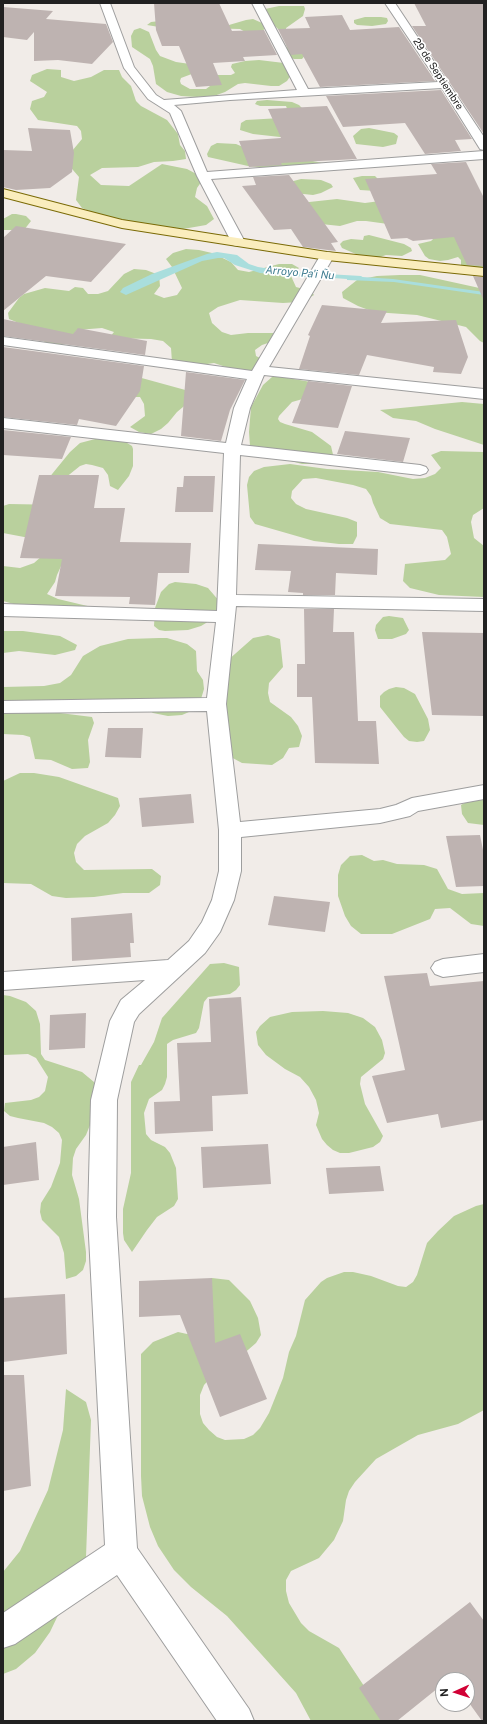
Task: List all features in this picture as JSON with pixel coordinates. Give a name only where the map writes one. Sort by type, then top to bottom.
[{"type":"main road","points":[[3,193],[122,224],[327,256],[484,272]]},
{"type":"street","points":[[104,3],[129,68],[152,97],[175,111],[203,176],[238,242]]},
{"type":"street","points":[[256,3],[304,93]]},
{"type":"street","name":"29 de Septiembre","points":[[390,3],[445,84],[484,146]]},
{"type":"street","points":[[163,103],[445,84]]},
{"type":"street","points":[[203,176],[484,155]]},
{"type":"street","points":[[237,1721],[121,1553],[102,1217],[104,1100],[122,1022],[130,1007],[197,947],[212,926],[223,900],[230,871],[230,830],[216,704],[227,609],[232,450],[242,408],[258,373],[327,256]]},
{"type":"street","points":[[3,341],[258,373],[484,394]]},
{"type":"street","points":[[3,423],[420,470]]},
{"type":"street","points":[[3,610],[227,609],[484,605]]},
{"type":"street","points":[[3,707],[216,704]]},
{"type":"street","points":[[230,830],[380,816],[402,811],[412,805],[484,792]]},
{"type":"street","points":[[443,968],[484,963]]},
{"type":"street","points":[[3,981],[174,969]]},
{"type":"street","points":[[3,1632],[121,1553]]},
{"type":"green space","points":[[279,6],[304,6],[305,9],[303,16],[286,28],[286,30],[307,53],[302,59],[294,59],[289,57],[284,35],[276,27],[264,20],[265,9]]},
{"type":"green space","points":[[365,17],[387,18],[388,21],[386,24],[372,26],[357,25],[354,23],[354,20]]},
{"type":"green space","points":[[253,19],[262,23],[264,28],[263,36],[247,33],[240,29],[159,27],[147,25],[151,22],[169,20],[229,25]]},
{"type":"green space","points":[[140,28],[149,32],[160,56],[176,62],[190,64],[197,72],[181,78],[181,84],[190,89],[206,89],[210,86],[207,84],[214,75],[231,75],[235,73],[231,67],[232,64],[245,61],[259,60],[284,63],[291,75],[287,81],[279,86],[245,83],[238,84],[225,92],[214,96],[181,96],[167,92],[156,84],[153,66],[150,59],[132,47],[131,36],[134,30]]},
{"type":"green space","points":[[47,69],[61,70],[61,77],[74,81],[91,77],[104,70],[119,70],[122,77],[131,86],[136,101],[141,106],[167,120],[178,134],[180,145],[185,151],[186,159],[154,162],[138,167],[102,168],[90,175],[101,185],[129,186],[162,164],[187,169],[204,178],[197,188],[195,197],[207,206],[214,219],[206,225],[183,229],[122,224],[82,208],[76,200],[79,177],[67,163],[67,157],[82,139],[81,131],[77,126],[38,120],[30,109],[32,101],[44,97],[47,92],[30,81],[32,75]]},
{"type":"green space","points":[[267,100],[292,102],[299,105],[305,111],[288,137],[253,134],[240,130],[241,123],[246,120],[281,118],[289,114],[286,106],[260,106],[255,104],[257,101]]},
{"type":"green space","points":[[369,128],[394,133],[398,136],[396,144],[383,147],[356,144],[353,136],[361,129]]},
{"type":"green space","points":[[217,143],[236,144],[248,149],[323,163],[368,160],[363,167],[345,170],[286,170],[248,166],[208,157],[207,154],[211,146]]},
{"type":"green space","points":[[375,176],[378,179],[376,191],[360,190],[353,178]]},
{"type":"green space","points":[[301,179],[321,180],[331,184],[333,187],[313,195],[294,193],[290,182]]},
{"type":"green space","points":[[337,199],[365,203],[380,201],[395,225],[366,221],[357,221],[340,226],[321,224],[300,203]]},
{"type":"green space","points":[[12,214],[26,216],[31,221],[24,230],[3,230],[3,219]]},
{"type":"green space","points":[[444,228],[484,259],[484,272],[461,266],[461,260],[458,257],[440,261],[429,259],[425,256],[418,244],[431,241]]},
{"type":"green space","points":[[369,235],[404,244],[411,248],[412,251],[402,256],[386,255],[374,259],[365,258],[342,248],[340,244],[343,241],[351,239],[363,240],[364,236]]},
{"type":"green space","points":[[186,249],[212,253],[231,262],[238,270],[249,272],[279,264],[292,264],[299,268],[291,276],[296,287],[311,291],[314,295],[307,299],[299,302],[283,303],[240,300],[218,307],[209,313],[212,323],[222,332],[231,335],[273,333],[277,340],[262,345],[255,350],[256,356],[270,363],[264,373],[229,368],[214,363],[186,367],[172,362],[171,348],[163,341],[151,339],[109,338],[114,332],[102,328],[77,330],[66,344],[54,346],[46,343],[36,334],[33,329],[9,319],[8,313],[19,298],[24,294],[45,288],[69,291],[75,287],[83,288],[88,294],[98,294],[108,291],[124,274],[134,269],[146,270],[159,275],[160,286],[154,294],[164,298],[177,295],[182,288],[172,267],[166,259],[173,253]]},
{"type":"green space","points":[[420,275],[484,289],[484,343],[466,327],[417,315],[374,312],[343,298],[342,292],[357,280],[377,276]]},
{"type":"green space","points":[[276,376],[311,382],[317,395],[292,402],[278,419],[280,422],[285,424],[312,432],[331,446],[334,459],[322,464],[302,464],[265,454],[250,446],[249,432],[251,407],[263,385],[272,377]]},
{"type":"green space","points":[[138,377],[189,391],[189,402],[161,429],[151,434],[139,432],[130,427],[145,416],[144,404],[140,397],[116,397]]},
{"type":"green space","points":[[462,402],[484,404],[484,445],[435,429],[416,421],[393,418],[380,410]]},
{"type":"green space","points":[[99,438],[124,441],[132,446],[133,466],[129,476],[118,490],[110,486],[108,475],[103,468],[86,464],[80,466],[65,478],[48,479],[70,452],[80,443]]},
{"type":"green space","points":[[441,451],[484,452],[484,508],[473,515],[471,522],[474,538],[484,546],[484,597],[439,595],[410,588],[403,581],[405,564],[445,560],[451,554],[447,537],[442,530],[390,524],[380,518],[371,496],[366,489],[316,478],[303,479],[292,491],[291,498],[296,504],[306,509],[347,518],[357,522],[357,536],[353,544],[314,541],[255,524],[250,517],[247,485],[249,477],[254,471],[264,467],[290,464],[327,469],[378,472],[413,479],[425,478],[435,474],[441,468],[431,455]]},
{"type":"green space","points":[[9,504],[64,505],[66,555],[55,582],[47,594],[58,599],[100,609],[106,616],[93,619],[57,616],[3,601],[3,566],[20,568],[34,563],[42,556],[40,540],[3,533],[3,506]]},
{"type":"green space","points":[[175,582],[196,584],[208,588],[220,602],[216,617],[201,626],[188,630],[165,631],[159,630],[154,626],[155,608],[161,592],[169,584]]},
{"type":"green space","points":[[389,616],[403,618],[409,630],[406,634],[392,639],[378,639],[375,630],[376,625],[383,617]]},
{"type":"green space","points":[[3,631],[23,631],[60,636],[77,645],[75,650],[55,655],[19,651],[3,653]]},
{"type":"green space","points":[[268,635],[280,639],[283,667],[269,683],[268,693],[270,702],[291,717],[298,726],[302,736],[299,747],[289,748],[283,758],[272,765],[242,763],[229,756],[220,680],[227,661],[253,638]]},
{"type":"green space","points":[[167,638],[187,644],[196,651],[197,671],[203,680],[204,689],[201,699],[189,712],[182,715],[168,716],[153,713],[136,703],[106,703],[92,699],[3,709],[3,687],[44,686],[60,683],[71,675],[83,656],[100,646],[128,639]]},
{"type":"green space","points":[[396,687],[404,688],[415,694],[428,719],[430,730],[424,741],[409,741],[404,737],[380,707],[380,696],[389,689]]},
{"type":"green space","points":[[44,711],[92,717],[94,723],[88,740],[90,762],[88,768],[72,769],[51,760],[35,759],[30,737],[23,735],[3,734],[3,712]]},
{"type":"green space","points":[[20,773],[34,773],[59,777],[118,798],[120,806],[108,823],[85,836],[77,844],[74,853],[76,862],[84,870],[152,869],[161,876],[160,885],[149,893],[123,893],[94,897],[66,898],[52,896],[31,884],[3,883],[3,781]]},
{"type":"green space","points":[[484,797],[484,825],[468,823],[462,814],[461,805],[470,800]]},
{"type":"green space","points":[[362,855],[374,861],[383,860],[397,864],[424,865],[437,869],[448,889],[462,894],[484,893],[484,926],[471,924],[450,908],[435,909],[430,919],[392,934],[361,934],[351,926],[345,916],[338,896],[338,875],[341,865],[350,856]]},
{"type":"green space","points":[[224,963],[239,967],[240,985],[230,994],[208,997],[204,1002],[199,1028],[196,1033],[173,1040],[167,1044],[167,1077],[165,1084],[162,1090],[149,1099],[144,1113],[146,1134],[151,1140],[165,1147],[170,1153],[176,1168],[178,1199],[174,1206],[157,1217],[132,1252],[124,1240],[123,1233],[123,1209],[131,1173],[131,1082],[139,1065],[141,1065],[154,1042],[162,1018],[210,964]]},
{"type":"green space","points":[[3,995],[26,1002],[36,1011],[40,1024],[41,1054],[45,1060],[82,1072],[94,1082],[96,1090],[92,1120],[86,1135],[76,1149],[73,1158],[72,1175],[79,1199],[86,1261],[83,1270],[76,1276],[66,1279],[64,1253],[59,1237],[42,1220],[40,1212],[41,1203],[51,1187],[60,1163],[62,1140],[59,1133],[44,1123],[10,1116],[4,1111],[5,1103],[31,1100],[39,1097],[45,1091],[48,1077],[36,1058],[28,1054],[3,1055]]},
{"type":"green space","points":[[323,1011],[348,1013],[363,1018],[375,1027],[382,1040],[385,1053],[383,1059],[361,1077],[360,1084],[365,1104],[383,1136],[380,1142],[373,1147],[349,1153],[340,1153],[327,1145],[322,1139],[316,1125],[319,1113],[316,1100],[309,1087],[300,1077],[285,1069],[266,1055],[258,1045],[256,1032],[270,1017],[292,1012]]},
{"type":"green space","points":[[484,1204],[484,1410],[458,1424],[418,1435],[376,1459],[355,1482],[349,1491],[343,1521],[334,1540],[319,1558],[291,1571],[286,1580],[286,1591],[289,1603],[301,1623],[309,1631],[339,1648],[387,1721],[311,1721],[296,1693],[227,1616],[191,1587],[174,1570],[158,1546],[150,1527],[142,1496],[141,1354],[153,1342],[178,1332],[187,1334],[192,1332],[210,1280],[212,1278],[229,1280],[250,1301],[258,1318],[261,1335],[256,1343],[241,1356],[217,1371],[204,1385],[200,1395],[200,1414],[203,1423],[217,1437],[225,1440],[244,1439],[253,1435],[260,1428],[269,1413],[283,1378],[289,1352],[296,1336],[305,1300],[321,1282],[327,1278],[344,1272],[353,1272],[371,1276],[398,1286],[406,1287],[413,1282],[417,1275],[427,1243],[438,1231],[454,1216]]},
{"type":"green space","points":[[66,1389],[86,1402],[91,1420],[86,1557],[50,1632],[35,1653],[16,1669],[3,1674],[3,1572],[20,1551],[48,1490],[63,1430]]},
{"type":"water","points":[[217,252],[237,255],[249,264],[258,267],[307,273],[305,277],[260,273],[235,265],[224,258],[218,258],[202,261],[126,295],[120,292],[123,288],[152,274],[207,254]]},
{"type":"water","points":[[347,276],[393,279],[484,292],[484,295],[394,282],[347,280]]},
{"type":"building","points":[[154,3],[219,3],[232,31],[264,30],[277,55],[243,57],[245,61],[213,63],[222,85],[196,87],[179,46],[162,46],[156,30]]},
{"type":"building","points":[[414,3],[484,3],[484,134],[412,26],[426,26]]},
{"type":"building","points":[[3,7],[53,11],[46,19],[106,24],[113,42],[92,64],[58,60],[34,61],[34,32],[27,40],[3,37]]},
{"type":"building","points":[[342,15],[350,30],[399,27],[435,81],[320,87],[302,54],[291,55],[278,29],[310,28],[305,17]]},
{"type":"building","points":[[441,90],[472,139],[455,140],[461,151],[425,154],[405,123],[343,127],[326,96]]},
{"type":"building","points":[[327,106],[357,159],[281,163],[282,165],[249,167],[239,141],[281,138],[268,109]]},
{"type":"building","points":[[28,128],[70,130],[74,153],[72,172],[50,188],[16,190],[3,187],[3,150],[32,151]]},
{"type":"building","points":[[466,162],[484,198],[484,266],[467,265],[454,237],[413,241],[407,238],[391,239],[365,179],[437,174],[431,164]]},
{"type":"building","points":[[289,175],[338,242],[331,243],[336,251],[303,247],[291,229],[274,230],[242,186],[256,185],[253,177]]},
{"type":"building","points":[[16,226],[126,244],[91,282],[46,276],[3,311],[3,238]]},
{"type":"building","points":[[473,276],[484,277],[484,301]]},
{"type":"building","points":[[322,305],[387,311],[381,323],[456,320],[468,357],[461,374],[433,372],[434,367],[367,355],[359,375],[299,369],[310,336],[308,335]]},
{"type":"building","points":[[3,319],[73,334],[78,328],[147,341],[145,355],[3,336]]},
{"type":"building","points":[[3,347],[144,366],[140,391],[116,426],[79,419],[77,425],[3,417]]},
{"type":"building","points":[[186,372],[245,380],[230,410],[221,441],[181,436]]},
{"type":"building","points":[[308,381],[352,386],[338,428],[292,423]]},
{"type":"building","points":[[3,430],[71,437],[62,459],[3,455]]},
{"type":"building","points":[[345,431],[410,438],[403,462],[337,454]]},
{"type":"building","points":[[39,475],[99,475],[94,508],[125,508],[120,542],[191,543],[189,573],[158,573],[155,605],[129,604],[130,597],[55,596],[62,559],[20,558]]},
{"type":"building","points":[[184,476],[215,476],[213,512],[175,512],[177,487],[183,487]]},
{"type":"building","points":[[258,544],[378,549],[377,575],[336,573],[335,595],[303,595],[303,593],[288,592],[291,571],[255,570]]},
{"type":"building","points":[[304,609],[334,609],[333,632],[354,632],[358,721],[376,721],[379,764],[315,763],[312,697],[297,697],[297,664],[305,664]]},
{"type":"building","points":[[422,632],[484,633],[484,716],[432,715]]},
{"type":"building","points":[[108,728],[143,728],[141,758],[105,757]]},
{"type":"building","points":[[191,794],[194,823],[142,827],[139,798]]},
{"type":"building","points":[[480,835],[484,855],[484,886],[456,887],[446,836]]},
{"type":"building","points":[[274,896],[330,902],[325,932],[268,925]]},
{"type":"building","points":[[132,913],[134,943],[130,943],[131,957],[72,961],[71,918]]},
{"type":"building","points":[[427,973],[430,986],[484,981],[484,1120],[441,1128],[438,1114],[387,1123],[372,1076],[405,1070],[384,976]]},
{"type":"building","points":[[241,997],[248,1094],[212,1096],[213,1131],[155,1134],[154,1102],[180,1101],[177,1043],[211,1042],[209,999]]},
{"type":"building","points":[[86,1013],[85,1048],[49,1050],[50,1015]]},
{"type":"building","points":[[36,1142],[39,1180],[3,1185],[3,1147]]},
{"type":"building","points":[[268,1144],[271,1184],[203,1188],[201,1147]]},
{"type":"building","points":[[380,1166],[384,1191],[329,1194],[326,1168]]},
{"type":"building","points":[[212,1278],[215,1343],[240,1334],[267,1399],[220,1417],[180,1315],[139,1317],[139,1281]]},
{"type":"building","points":[[65,1294],[67,1354],[3,1362],[3,1298]]},
{"type":"building","points":[[3,1375],[24,1375],[31,1486],[3,1491]]},
{"type":"building","points":[[470,1602],[484,1621],[484,1721],[482,1721],[475,1711],[475,1672],[435,1672],[435,1690],[397,1721],[381,1721],[359,1688]]},
{"type":"waterway","name":"Arroyo Pa'i Ñu","points":[[293,274],[361,278]]}]
